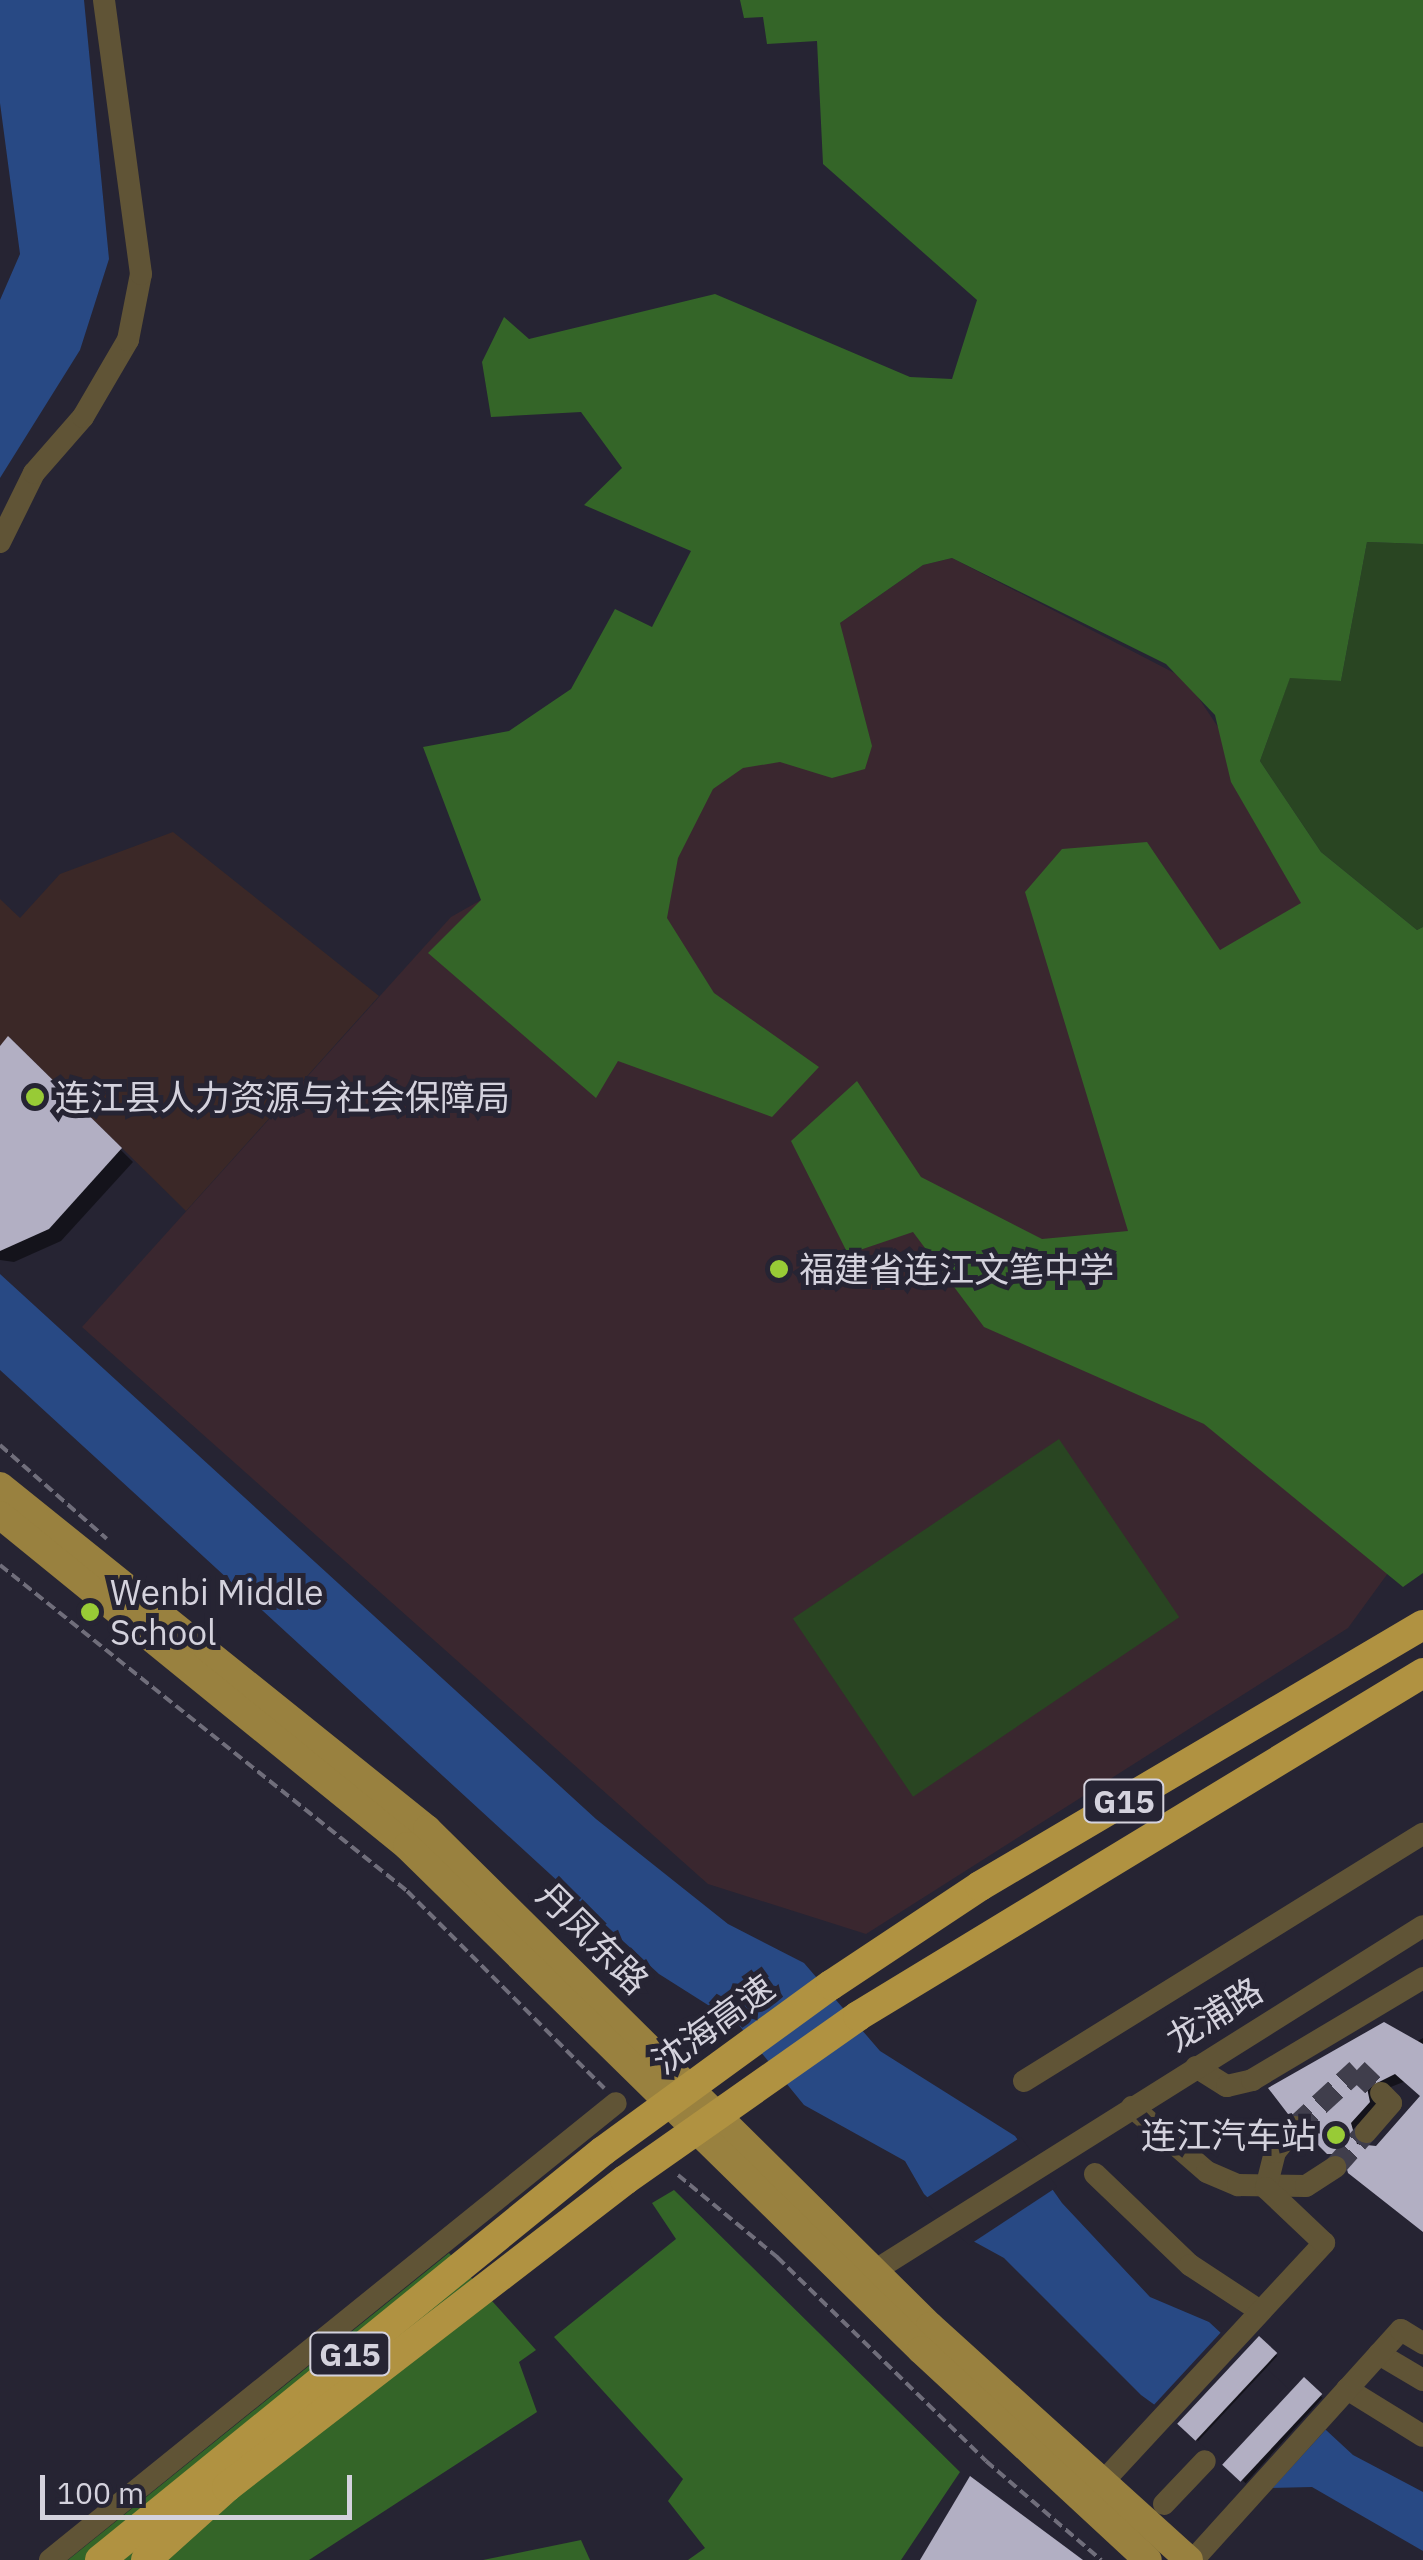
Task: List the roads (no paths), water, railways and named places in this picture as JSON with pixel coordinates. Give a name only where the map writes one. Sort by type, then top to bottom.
[{"type":"highway","name":"沈海高速","points":[[100,2560],[603,2151],[830,1985],[980,1886],[1423,1625]]},
{"type":"highway","name":"G15","points":[[146,2560],[227,2487],[625,2180],[858,2016],[1423,1674]]},
{"type":"main road","name":"丹凤东路","points":[[0,1486],[426,1830],[864,2278],[1148,2560]]},
{"type":"main road","name":"丹凤东路","points":[[0,1514],[407,1846],[864,2278],[1100,2485],[1192,2560]]},
{"type":"street","points":[[0,542],[34,473],[84,417],[128,340],[141,274],[139,222],[104,0]]},
{"type":"street","points":[[1024,2081],[1423,1834]]},
{"type":"street","name":"龙浦路","points":[[864,2278],[1423,1926]]},
{"type":"street","points":[[1196,2067],[1227,2086],[1252,2080],[1423,1978]]},
{"type":"street","points":[[1366,2132],[1391,2102],[1381,2093]]},
{"type":"street","points":[[50,2560],[616,2103]]},
{"type":"street","points":[[1132,2107],[1206,2172],[1266,2188],[1306,2186],[1335,2167]]},
{"type":"street","points":[[1266,2188],[1276,2152],[1295,2128]]},
{"type":"street","points":[[1096,2174],[1190,2265],[1260,2311]]},
{"type":"street","points":[[1100,2485],[1324,2243],[1266,2188]]},
{"type":"street","points":[[1192,2560],[1401,2330],[1423,2343]]},
{"type":"street","points":[[1379,2354],[1423,2380]]},
{"type":"street","points":[[1347,2388],[1423,2436]]},
{"type":"street","points":[[1164,2504],[1205,2461]]},
{"type":"water","points":[[0,0],[84,0],[109,259],[80,350],[0,478],[0,300],[20,254],[0,103]]},
{"type":"water","points":[[0,1274],[596,1819],[728,1924],[804,1963],[880,2051],[1015,2136],[1062,2203],[1150,2297],[1209,2322],[1353,2455],[1423,2492],[1423,2551],[1312,2487],[1269,2488],[1141,2395],[1004,2258],[973,2241],[924,2194],[905,2161],[804,2105],[738,2024],[659,1974],[0,1370]]},
{"type":"tunnel","points":[[1295,2127],[1357,2070],[1381,2093]]},
{"type":"tunnel","points":[[1335,2167],[1366,2132]]},
{"type":"place","name":"连江县人力资源与社会保障局","points":[[35,1097]]},
{"type":"place","name":"福建省连江文笔中学","points":[[779,1269]]},
{"type":"place","name":"Wenbi Middle School","points":[[90,1612]]},
{"type":"place","name":"连江汽车站","points":[[1336,2135]]}]
